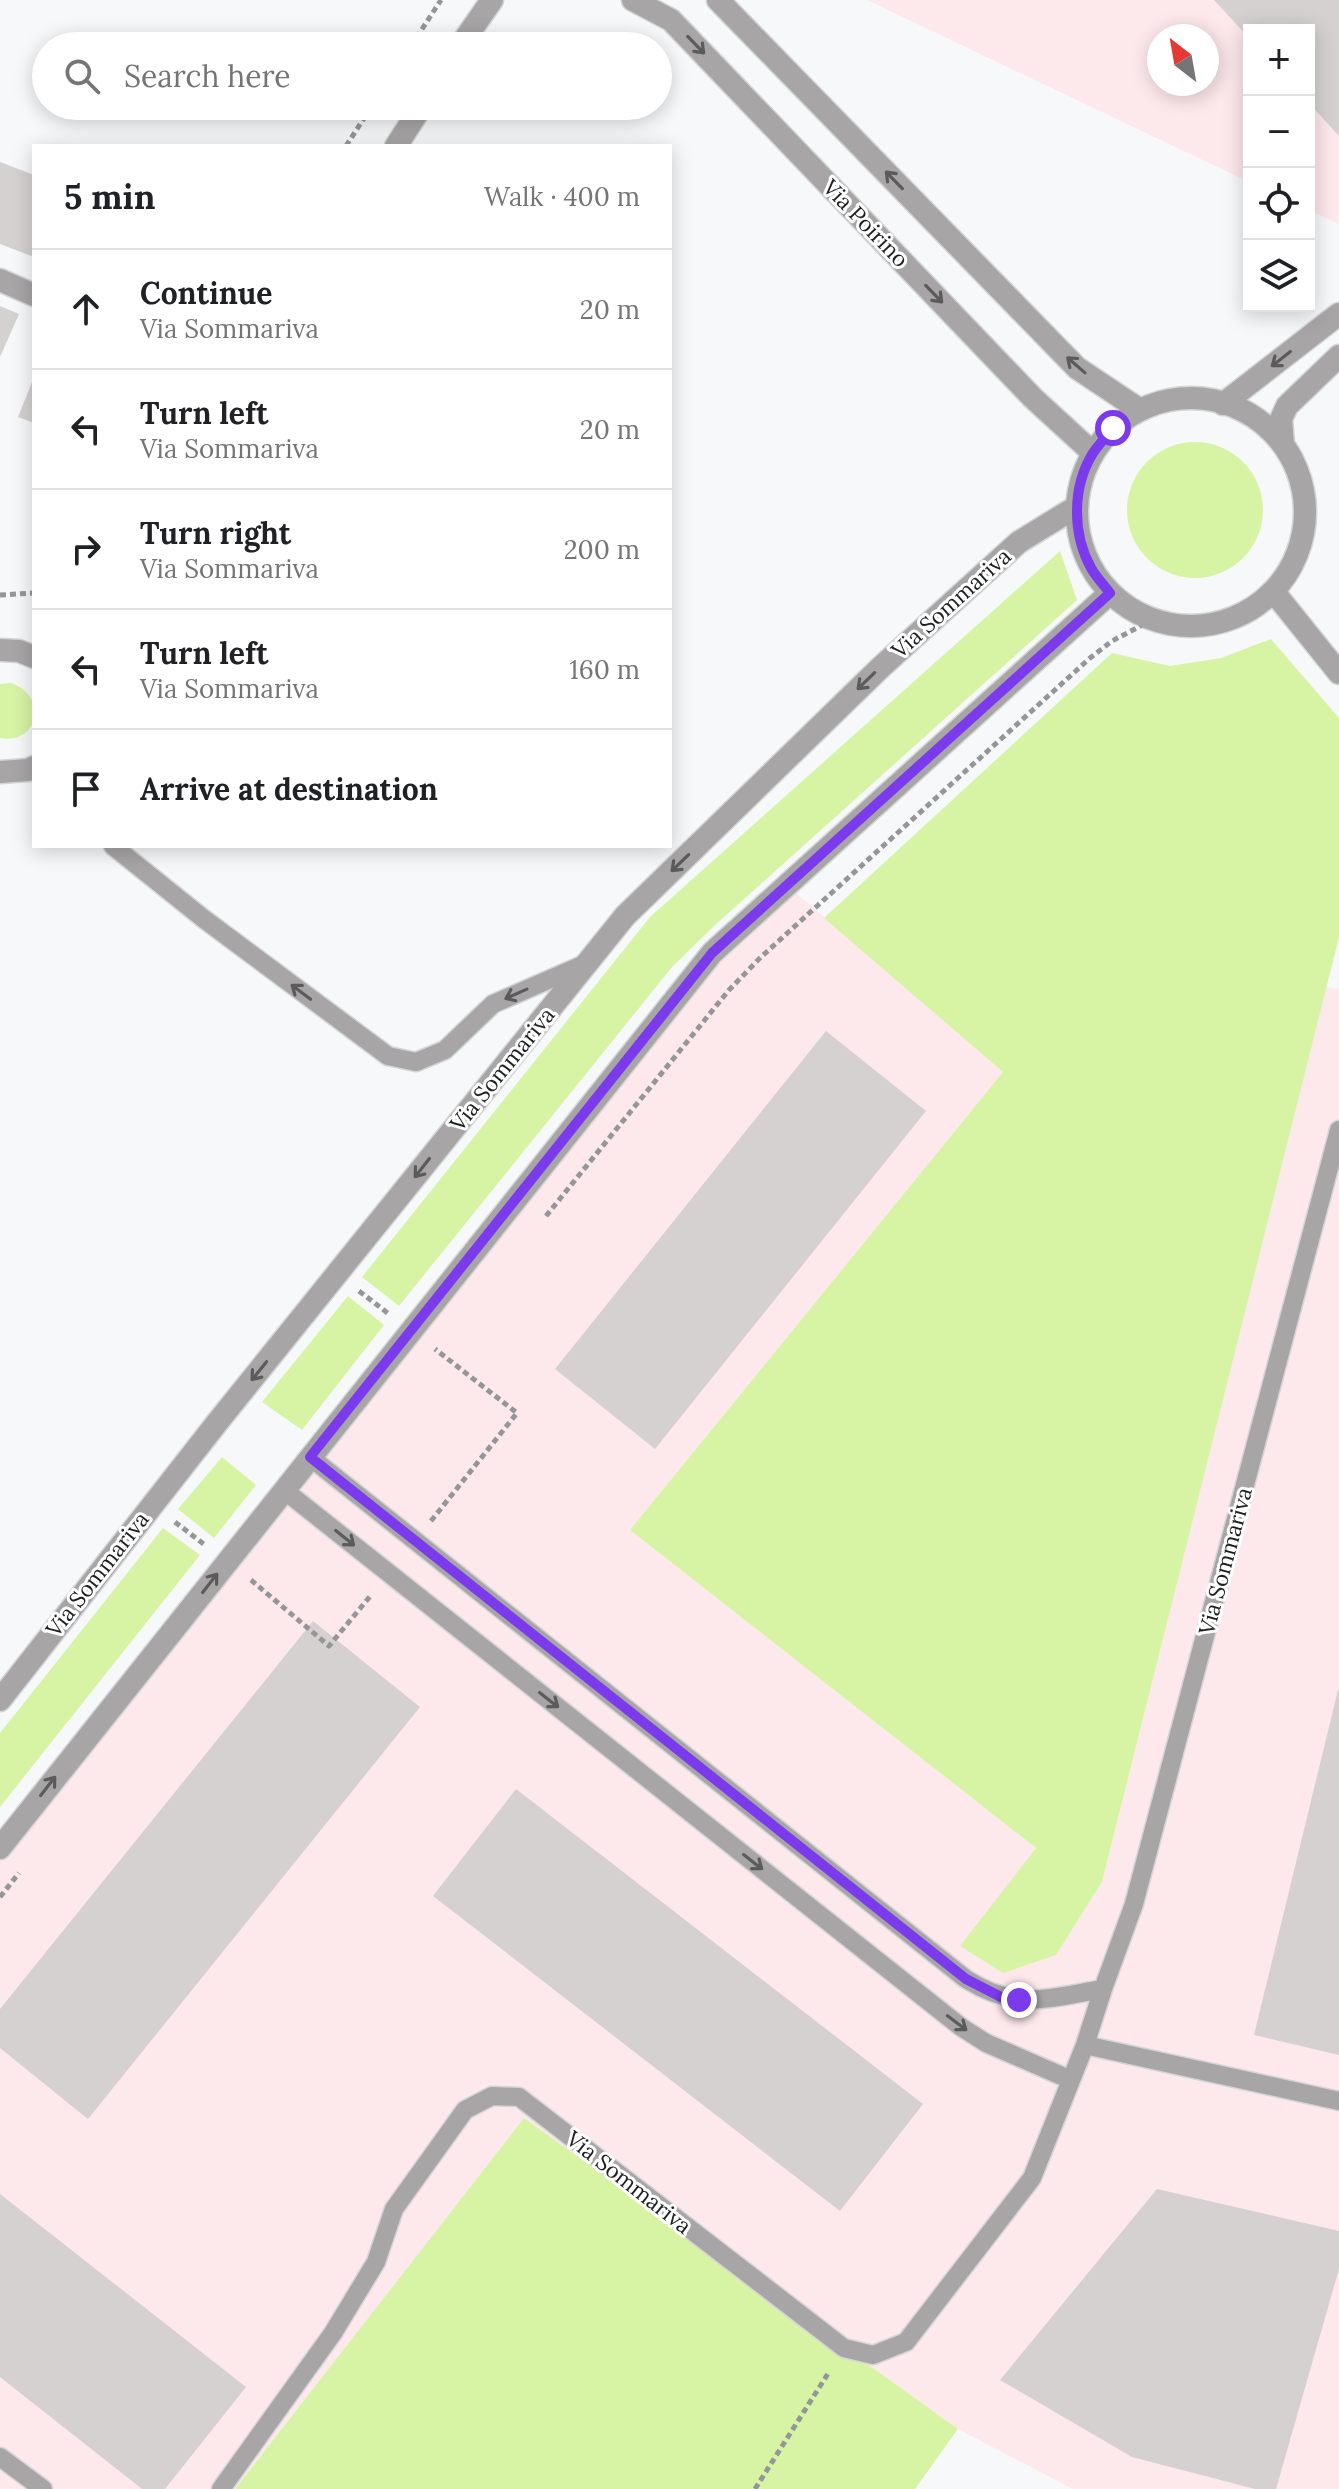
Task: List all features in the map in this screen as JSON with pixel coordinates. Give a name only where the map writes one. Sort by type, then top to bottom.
[{"type":"street","points":[[470,32],[492,0]]},
{"type":"street","name":"Via Poirino","points":[[633,0],[671,20],[1033,398],[1093,453]]},
{"type":"street","points":[[718,0],[1077,368],[1140,410]]},
{"type":"street","points":[[397,144],[413,120]]},
{"type":"street","points":[[0,280],[32,294]]},
{"type":"street","points":[[1223,404],[1339,314]]},
{"type":"street","points":[[1283,444],[1281,419],[1287,406],[1339,356]]},
{"type":"street","points":[[1202,398],[1233,406],[1261,421],[1283,444],[1298,472],[1305,503],[1303,535],[1292,565],[1273,591],[1245,612],[1215,623],[1184,626],[1152,620],[1129,609],[1110,593],[1091,568],[1079,538],[1076,507],[1081,479],[1093,453],[1113,428],[1140,410],[1170,400],[1202,398]]},
{"type":"street","name":"Via Sommariva","points":[[0,1700],[152,1504],[625,916],[880,668],[1019,542],[1076,507]]},
{"type":"street","points":[[1273,591],[1339,673]]},
{"type":"street","points":[[0,1848],[712,953],[1110,593]]},
{"type":"street","points":[[0,772],[32,768]]},
{"type":"lane","points":[[115,848],[204,919],[388,1056],[416,1062],[445,1050],[493,1004],[587,963]]},
{"type":"lane","name":"Via Sommariva","points":[[221,2489],[333,2333],[376,2262],[394,2209],[465,2110],[492,2096],[519,2097],[844,2348],[873,2355],[906,2342],[1032,2178],[1085,2045],[1134,1904],[1339,1130]]},
{"type":"lane","points":[[310,1457],[966,1979],[1001,1997],[1019,2000],[1103,1989]]},
{"type":"lane","points":[[284,1490],[961,2027],[986,2043],[1071,2080]]},
{"type":"lane","points":[[1085,2045],[1339,2101]]},
{"type":"lane","points":[[0,2457],[43,2489]]},
{"type":"path","points":[[420,32],[441,0]]},
{"type":"path","points":[[347,144],[363,120]]},
{"type":"path","points":[[0,595],[32,593]]},
{"type":"path","points":[[546,1217],[729,990],[761,957],[1090,658],[1112,641],[1152,620]]},
{"type":"path","points":[[428,1363],[447,1339]]},
{"type":"path","points":[[253,1582],[263,1570]]},
{"type":"path","points":[[0,1897],[19,1873]]},
{"type":"path","points":[[755,2489],[844,2348]]},
{"type":"shaded area","points":[[867,0],[1339,0],[1339,224],[1315,213],[1315,24],[1243,24],[1243,179]]},
{"type":"shaded area","points":[[787,885],[1003,1072],[630,1530],[1037,1849],[961,1947],[1056,1955],[1102,1882],[1326,987],[1339,989],[1339,2489],[1073,2489],[958,2429],[524,2118],[235,2489],[0,2489],[0,1848],[712,953]]},
{"type":"green space","points":[[1195,442],[1221,447],[1243,462],[1258,484],[1263,510],[1258,536],[1243,558],[1221,573],[1195,578],[1169,573],[1147,558],[1132,536],[1127,510],[1132,484],[1147,462],[1169,447]]},
{"type":"green space","points":[[1060,551],[1077,600],[672,967],[399,1306],[362,1277],[650,917]]},
{"type":"green space","points":[[1271,639],[1339,718],[1339,937],[1102,1882],[1056,1955],[1003,1973],[960,1946],[1036,1848],[630,1530],[1003,1072],[824,918],[1112,653],[1170,666],[1221,658]]},
{"type":"green space","points":[[11,683],[23,689],[32,701],[31,727],[13,738],[0,738],[0,684]]},
{"type":"green space","points":[[348,1296],[384,1325],[302,1430],[262,1402]]},
{"type":"green space","points":[[222,1457],[256,1485],[214,1538],[178,1509]]},
{"type":"green space","points":[[163,1528],[200,1555],[0,1807],[0,1733]]},
{"type":"green space","points":[[524,2118],[958,2429],[915,2489],[235,2489]]},
{"type":"building","points":[[1214,0],[1339,0],[1339,136],[1315,110],[1315,24],[1243,24],[1243,31]]},
{"type":"building","points":[[0,162],[32,174],[32,256],[0,244]]},
{"type":"building","points":[[0,306],[19,314],[0,357]]},
{"type":"building","points":[[32,382],[32,422],[18,417]]},
{"type":"building","points":[[826,1031],[926,1111],[655,1449],[555,1369]]},
{"type":"building","points":[[313,1621],[420,1707],[88,2119],[0,2048],[0,2009]]},
{"type":"building","points":[[1339,1690],[1339,2055],[1254,2035]]},
{"type":"building","points":[[516,1789],[923,2104],[840,2211],[433,1896]]},
{"type":"building","points":[[1157,2189],[1339,2231],[1339,2269],[1276,2489],[1255,2489],[1132,2457],[1000,2380]]},
{"type":"building","points":[[0,2194],[246,2387],[165,2489],[142,2489],[0,2377]]},
{"type":"route","points":[[1019,2000],[1001,1997],[966,1979],[310,1457],[712,953],[1110,593],[1091,568],[1079,538],[1076,507],[1081,479],[1093,453],[1113,428]]}]
